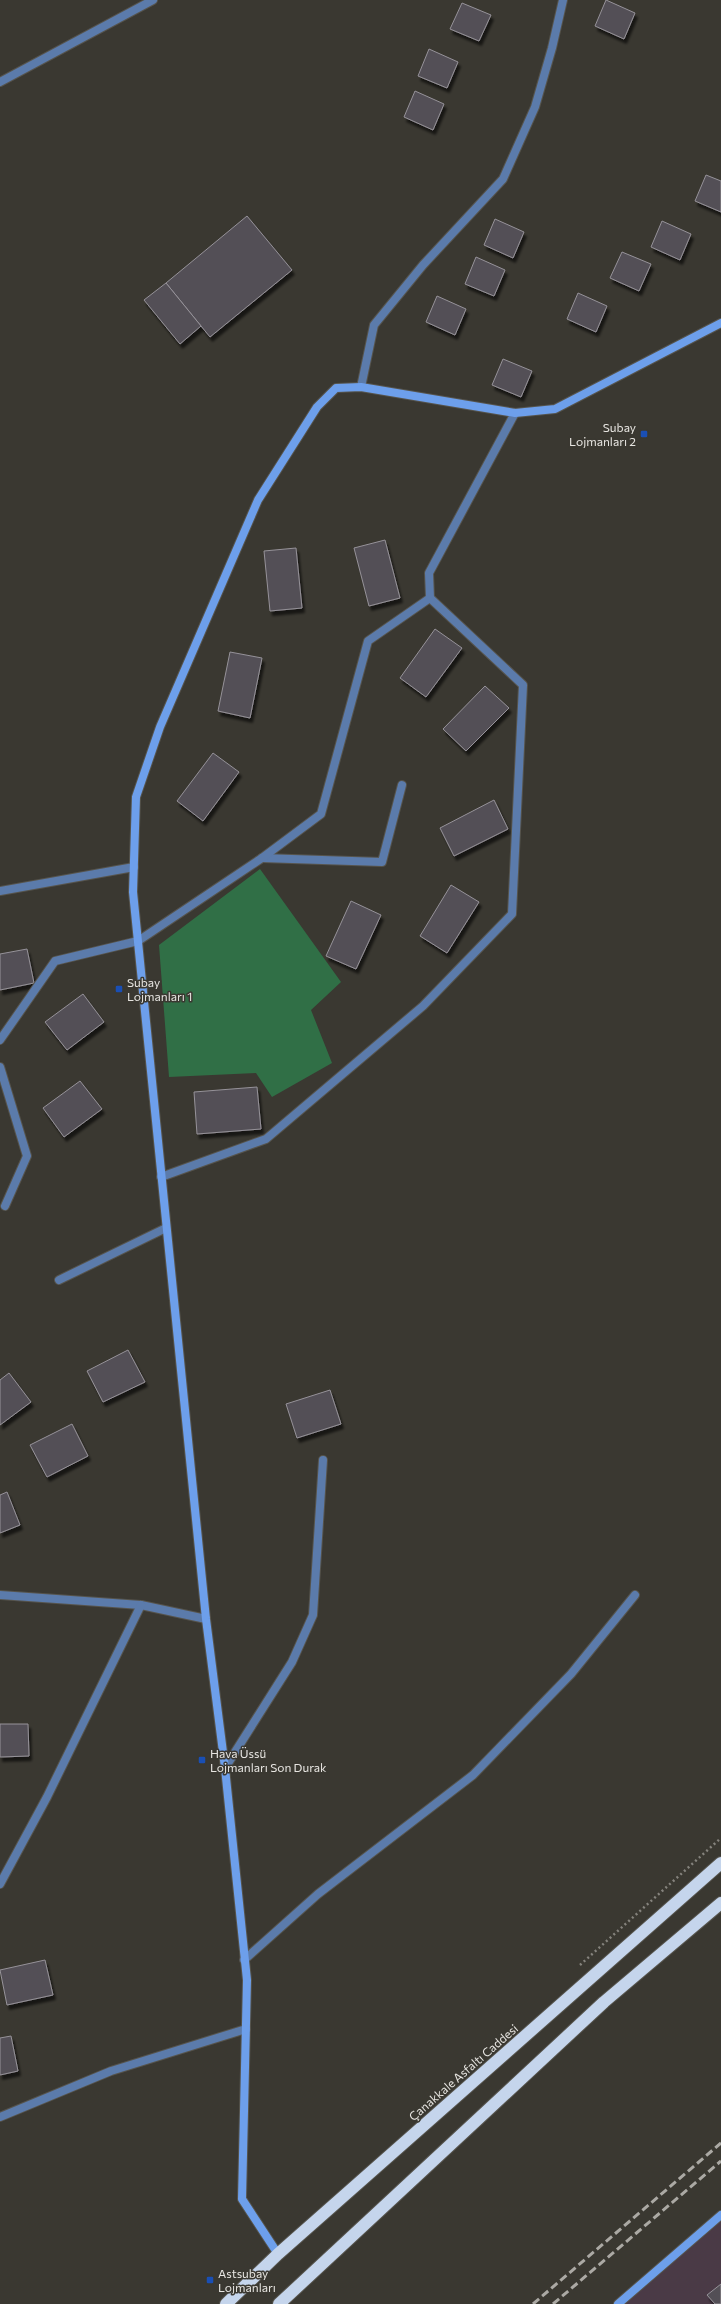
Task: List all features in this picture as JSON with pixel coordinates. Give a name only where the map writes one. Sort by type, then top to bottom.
[{"type":"highway","name":"Çanakkale Asfaltı Caddesi","points":[[226,2304],[278,2254],[721,1864]]},
{"type":"highway","points":[[279,2304],[604,2002],[721,1903]]},
{"type":"street","points":[[0,82],[153,0]]},
{"type":"street","points":[[361,387],[374,325],[423,265],[503,179],[535,107],[552,48],[563,0]]},
{"type":"street","points":[[278,2254],[242,2199],[247,1980],[225,1768],[206,1618],[133,892],[136,797],[160,727],[258,500],[317,407],[336,388],[361,387],[515,413],[555,409],[721,323]]},
{"type":"street","points":[[161,1177],[266,1139],[423,1006],[512,914],[524,685],[430,598],[429,574],[515,413]]},
{"type":"street","points":[[0,1040],[55,961],[138,941],[262,858],[321,814],[368,640],[430,598]]},
{"type":"street","points":[[262,858],[382,862],[402,785]]},
{"type":"street","points":[[0,891],[134,867]]},
{"type":"street","points":[[0,1067],[27,1156],[5,1206]]},
{"type":"street","points":[[59,1280],[166,1228]]},
{"type":"street","points":[[225,1768],[292,1662],[314,1615],[323,1460]]},
{"type":"street","points":[[0,1595],[141,1605],[206,1618]]},
{"type":"street","points":[[244,1960],[318,1894],[473,1774],[571,1674],[635,1595]]},
{"type":"street","points":[[0,1884],[47,1798],[141,1605]]},
{"type":"street","points":[[0,2117],[111,2071],[246,2029]]},
{"type":"street","points":[[618,2304],[721,2215]]},
{"type":"shaded area","points":[[721,2217],[721,2304],[619,2304]]},
{"type":"green space","points":[[260,869],[341,982],[311,1010],[332,1063],[272,1097],[256,1073],[169,1077],[159,945]]},
{"type":"building","points":[[606,0],[635,13],[624,39],[595,26]]},
{"type":"building","points":[[462,3],[491,15],[479,41],[450,29]]},
{"type":"building","points":[[429,49],[458,62],[447,88],[418,76]]},
{"type":"building","points":[[415,91],[444,104],[433,130],[404,117]]},
{"type":"building","points":[[706,175],[721,181],[721,212],[695,201]]},
{"type":"building","points":[[247,216],[292,270],[210,337],[166,283]]},
{"type":"building","points":[[495,219],[524,232],[513,258],[484,245]]},
{"type":"building","points":[[662,221],[691,234],[680,260],[651,247]]},
{"type":"building","points":[[622,252],[651,264],[639,291],[610,278]]},
{"type":"building","points":[[476,257],[505,270],[494,296],[465,284]]},
{"type":"building","points":[[166,283],[201,326],[180,344],[144,300]]},
{"type":"building","points":[[578,293],[607,306],[596,332],[567,319]]},
{"type":"building","points":[[437,296],[466,309],[455,335],[426,322]]},
{"type":"building","points":[[503,359],[532,371],[521,397],[492,385]]},
{"type":"building","points":[[385,540],[400,598],[369,606],[354,548]]},
{"type":"building","points":[[296,548],[302,608],[270,611],[264,551]]},
{"type":"building","points":[[435,629],[462,648],[426,697],[400,678]]},
{"type":"building","points":[[230,652],[262,658],[250,718],[218,711]]},
{"type":"building","points":[[485,686],[509,708],[466,751],[443,729]]},
{"type":"building","points":[[213,753],[239,772],[203,821],[177,801]]},
{"type":"building","points":[[494,800],[508,829],[454,856],[440,828]]},
{"type":"building","points":[[451,885],[479,902],[447,953],[420,936]]},
{"type":"building","points":[[351,901],[381,915],[356,969],[326,956]]},
{"type":"building","points":[[27,949],[34,983],[0,990],[0,954]]},
{"type":"building","points":[[83,994],[104,1022],[67,1050],[45,1022]]},
{"type":"building","points":[[80,1081],[102,1109],[64,1137],[43,1108]]},
{"type":"building","points":[[257,1087],[261,1129],[197,1134],[194,1092]]},
{"type":"building","points":[[128,1350],[145,1382],[103,1402],[87,1371]]},
{"type":"building","points":[[9,1373],[31,1402],[0,1425],[0,1380]]},
{"type":"building","points":[[330,1390],[341,1424],[297,1438],[286,1404]]},
{"type":"building","points":[[72,1424],[88,1456],[47,1477],[30,1445]]},
{"type":"building","points":[[7,1492],[20,1525],[0,1533],[0,1495]]},
{"type":"building","points":[[0,1724],[28,1724],[29,1756],[0,1757]]},
{"type":"building","points":[[45,1960],[53,1995],[7,2005],[0,1970]]},
{"type":"building","points":[[11,2036],[18,2071],[0,2075],[0,2038]]},
{"type":"building","points":[[721,2284],[721,2304],[715,2304],[707,2295]]},
{"type":"railway","points":[[533,2304],[721,2143]]},
{"type":"railway","points":[[553,2304],[721,2161]]},
{"type":"place","name":"Subay Lojmanları 2","points":[[644,434]]},
{"type":"place","name":"Subay Lojmanları 1","points":[[119,989]]},
{"type":"place","name":"Hava Üssü Lojmanları Son Durak","points":[[202,1760]]},
{"type":"place","name":"Astsubay Lojmanları","points":[[210,2280]]}]
